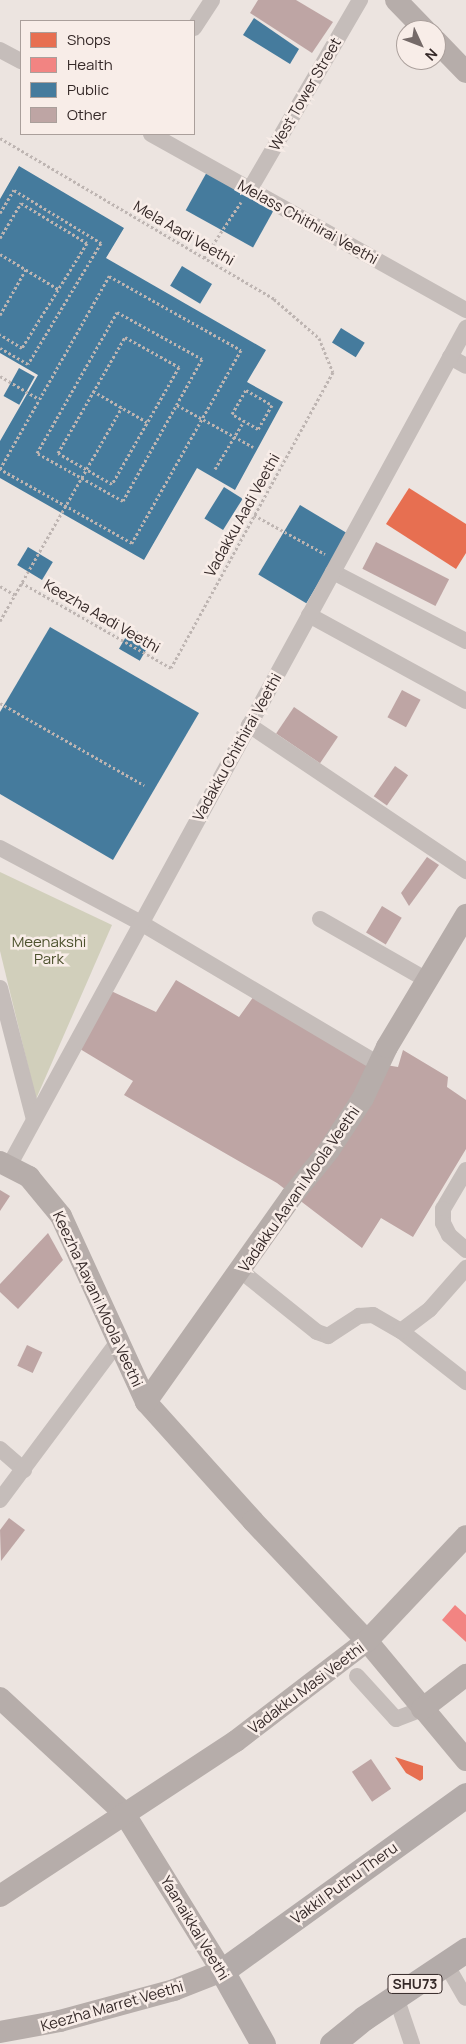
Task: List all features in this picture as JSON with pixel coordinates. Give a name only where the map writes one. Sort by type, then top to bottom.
[{"type":"main road","points":[[396,0],[415,20]]},
{"type":"main road","points":[[446,51],[466,72]]},
{"type":"main road","name":"Vadakku Aavani Moola Veethi","points":[[146,1402],[242,1271],[292,1196],[329,1150],[362,1098],[378,1064],[466,916]]},
{"type":"main road","name":"Keezha Aavani Moola Veethi","points":[[4,1164],[35,1183],[61,1216],[146,1402],[253,1521],[367,1641],[466,1760]]},
{"type":"main road","name":"Vadakku Masi Veethi","points":[[0,1896],[124,1813],[236,1742],[367,1641],[466,1536]]},
{"type":"main road","points":[[422,1709],[466,1675]]},
{"type":"main road","name":"Yaanaikkal Veethi","points":[[0,1698],[124,1813],[222,1971],[263,2044]]},
{"type":"main road","name":"Vakkil Puthu Theru","points":[[222,1971],[466,1795]]},
{"type":"main road","name":"SHU73","points":[[333,2043],[364,2018],[466,1950]]},
{"type":"main road","name":"Keezha Marret Veethi","points":[[0,2032],[60,2022],[146,1998],[222,1971]]},
{"type":"street","points":[[195,26],[212,0]]},
{"type":"street","name":"West Tower Street","points":[[250,189],[360,0]]},
{"type":"street","points":[[0,50],[20,61]]},
{"type":"street","name":"Melass Chithirai Veethi","points":[[153,135],[466,310]]},
{"type":"street","name":"Vadakku Chithirai Veethi","points":[[4,1164],[34,1119],[466,328]]},
{"type":"street","points":[[450,357],[466,366]]},
{"type":"street","points":[[336,567],[466,641]]},
{"type":"street","points":[[309,615],[466,701]]},
{"type":"street","points":[[249,725],[466,871]]},
{"type":"street","points":[[0,848],[141,923],[378,1064]]},
{"type":"street","points":[[320,919],[427,980]]},
{"type":"street","points":[[0,988],[34,1119]]},
{"type":"street","points":[[466,1170],[443,1209],[444,1223],[449,1235],[466,1250]]},
{"type":"street","points":[[401,1331],[430,1309],[466,1268]]},
{"type":"street","points":[[242,1271],[324,1335],[338,1332],[364,1314],[379,1318],[401,1331],[466,1382]]},
{"type":"street","points":[[0,1500],[118,1343]]},
{"type":"street","points":[[0,1449],[24,1470]]},
{"type":"street","points":[[357,1676],[396,1719],[422,1709]]},
{"type":"street","points":[[446,1964],[466,1998]]},
{"type":"street","points":[[396,1997],[412,2044]]},
{"type":"path","name":"Mela Aadi Veethi","points":[[0,138],[274,299],[320,338],[333,372]]},
{"type":"path","points":[[204,258],[250,189]]},
{"type":"path","points":[[0,214],[14,190],[101,243],[28,364],[0,348]]},
{"type":"path","points":[[0,238],[22,203],[87,243],[22,348],[0,334]]},
{"type":"path","points":[[0,254],[58,289]]},
{"type":"path","points":[[0,315],[26,269]]},
{"type":"path","points":[[109,276],[241,350],[132,543],[0,469],[39,399],[109,276]]},
{"type":"path","points":[[117,312],[202,359],[122,501],[81,478],[37,454],[117,312]]},
{"type":"path","points":[[125,337],[178,367],[112,484],[58,453],[93,391],[125,337]]},
{"type":"path","name":"Vadakku Aadi Veethi","points":[[171,668],[333,372]]},
{"type":"path","points":[[0,376],[39,399]]},
{"type":"path","points":[[246,390],[272,405],[258,429],[244,421],[232,414],[246,390]]},
{"type":"path","points":[[93,391],[147,422]]},
{"type":"path","points":[[177,405],[253,447]]},
{"type":"path","points":[[0,621],[122,407]]},
{"type":"path","points":[[215,469],[244,421]]},
{"type":"path","points":[[254,515],[336,567]]},
{"type":"path","name":"Keezha Aadi Veethi","points":[[22,583],[171,668]]},
{"type":"path","points":[[0,586],[15,595]]},
{"type":"path","points":[[0,703],[144,785]]},
{"type":"green space","name":"Meenakshi Park","points":[[0,872],[112,925],[36,1099],[0,951]]},
{"type":"building: Shops","points":[[409,488],[466,524],[466,553],[456,569],[386,524]]},
{"type":"building: Shops","points":[[395,1757],[423,1766],[423,1779],[420,1781],[406,1773]]},
{"type":"building: Health","points":[[455,1605],[466,1615],[466,1642],[442,1620]]},
{"type":"building: Public","points":[[254,18],[299,49],[290,64],[243,35]]},
{"type":"building: Public","points":[[19,166],[124,228],[106,258],[266,350],[247,382],[283,402],[235,490],[197,468],[144,560],[0,478],[0,441],[38,375],[0,353],[0,199]]},
{"type":"building: Public","points":[[208,170],[275,207],[253,248],[186,210]]},
{"type":"building: Public","points":[[182,266],[212,284],[200,304],[170,286]]},
{"type":"building: Public","points":[[341,328],[365,343],[356,357],[332,342]]},
{"type":"building: Public","points":[[19,368],[35,377],[19,405],[3,396]]},
{"type":"building: Public","points":[[224,487],[243,499],[223,530],[204,518]]},
{"type":"building: Public","points":[[300,505],[348,534],[306,603],[258,574]]},
{"type":"building: Public","points":[[28,547],[53,562],[42,580],[17,565]]},
{"type":"building: Public","points":[[50,627],[199,713],[113,860],[0,794],[0,712]]},
{"type":"building: Public","points":[[131,628],[152,640],[140,661],[119,649]]},
{"type":"building: Other","points":[[258,0],[296,0],[333,22],[312,53],[250,13]]},
{"type":"building: Other","points":[[376,542],[449,579],[435,606],[362,569]]},
{"type":"building: Other","points":[[402,690],[421,700],[406,727],[387,717]]},
{"type":"building: Other","points":[[294,707],[338,737],[320,763],[276,734]]},
{"type":"building: Other","points":[[395,766],[408,775],[387,805],[374,796]]},
{"type":"building: Other","points":[[427,857],[439,865],[409,906],[401,893]]},
{"type":"building: Other","points":[[382,906],[402,918],[386,944],[366,933]]},
{"type":"building: Other","points":[[176,980],[239,1017],[254,996],[361,1061],[398,1067],[403,1050],[448,1077],[447,1087],[466,1100],[466,1149],[413,1237],[381,1218],[362,1248],[277,1183],[124,1095],[133,1081],[80,1049],[109,990],[156,1012]]},
{"type":"building: Other","points":[[0,1190],[10,1196],[0,1211]]},
{"type":"building: Other","points":[[48,1233],[63,1260],[18,1309],[0,1292],[0,1284]]},
{"type":"building: Other","points":[[27,1345],[42,1352],[33,1373],[17,1366]]},
{"type":"building: Other","points":[[9,1518],[25,1530],[1,1561],[0,1530]]},
{"type":"building: Other","points":[[371,1759],[391,1789],[372,1802],[352,1772]]}]
